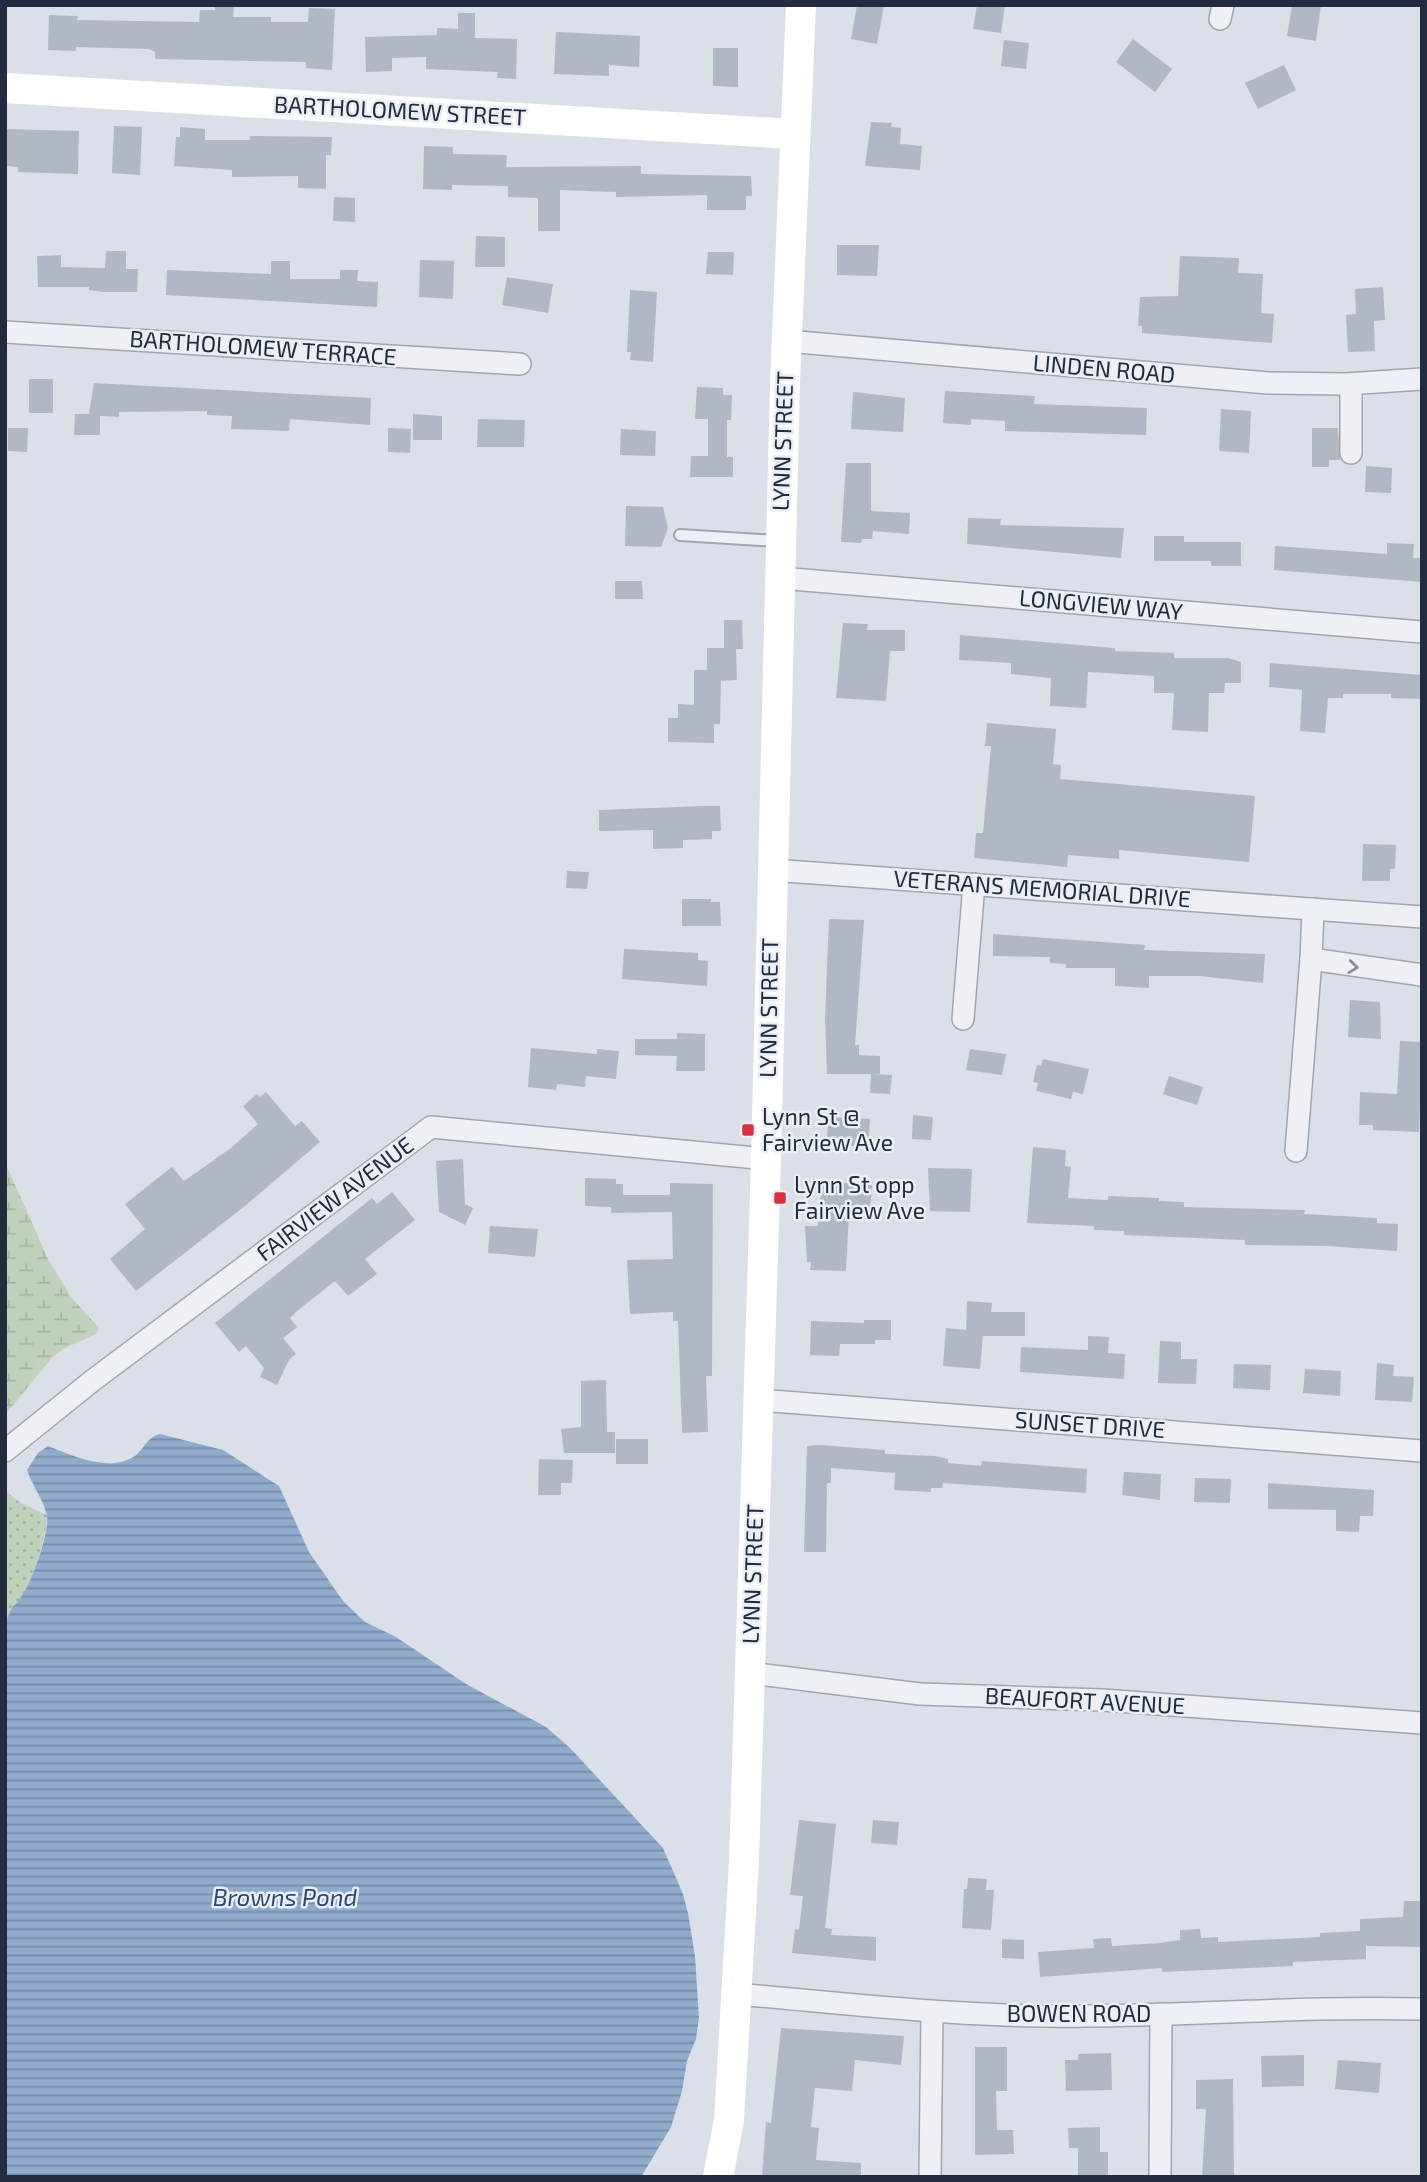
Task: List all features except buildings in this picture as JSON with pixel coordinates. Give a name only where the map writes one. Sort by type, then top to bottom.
[{"type":"main road","name":"LYNN STREET","points":[[718,2177],[729,2120],[750,1673],[766,1159],[780,541],[801,5]]},
{"type":"main road","name":"BARTHOLOMEW STREET","points":[[5,88],[794,134]]},
{"type":"street","name":"BARTHOLOMEW TERRACE","points":[[5,332],[520,364]]},
{"type":"street","name":"LINDEN ROAD","points":[[787,341],[1226,380],[1351,384],[1422,379]]},
{"type":"street","points":[[1351,384],[1351,453]]},
{"type":"street","name":"LONGVIEW WAY","points":[[780,578],[1422,632]]},
{"type":"street","name":"VETERANS MEMORIAL DRIVE","points":[[772,870],[1422,917]]},
{"type":"street","points":[[963,1019],[974,884]]},
{"type":"street","points":[[1296,1151],[1313,909]]},
{"type":"street","points":[[1311,959],[1422,975]]},
{"type":"street","name":"FAIRVIEW AVENUE","points":[[5,1451],[92,1381],[430,1127],[766,1159]]},
{"type":"street","name":"SUNSET DRIVE","points":[[758,1400],[1422,1451]]},
{"type":"street","name":"BEAUFORT AVENUE","points":[[750,1673],[920,1694],[1102,1700],[1422,1723]]},
{"type":"street","name":"BOWEN ROAD","points":[[736,1994],[932,2012],[1085,2016],[1268,2008],[1422,2008]]},
{"type":"street","points":[[930,2177],[932,2012]]},
{"type":"street","points":[[1160,2177],[1161,2014]]},
{"type":"lane","points":[[680,535],[780,541]]},
{"type":"green space","points":[[5,1162],[48,1259],[71,1297],[99,1328],[96,1334],[63,1349],[51,1359],[5,1415]]},
{"type":"green space","points":[[5,1491],[21,1503],[47,1515],[41,1551],[31,1580],[19,1602],[12,1607],[5,1624]]},
{"type":"water","name":"Browns Pond","points":[[160,1434],[223,1450],[279,1486],[309,1552],[343,1601],[365,1622],[396,1637],[466,1684],[546,1727],[570,1748],[663,1848],[683,1894],[688,1913],[695,1956],[699,2018],[696,2039],[687,2061],[682,2091],[671,2127],[641,2177],[5,2177],[5,1624],[12,1607],[18,1602],[30,1580],[47,1525],[45,1510],[27,1470],[38,1453],[48,1446],[91,1461],[114,1463],[135,1456]]},
{"type":"place","name":"Lynn St @ Fairview Ave","points":[[748,1130]]},
{"type":"place","name":"Lynn St opp Fairview Ave","points":[[780,1198]]}]
